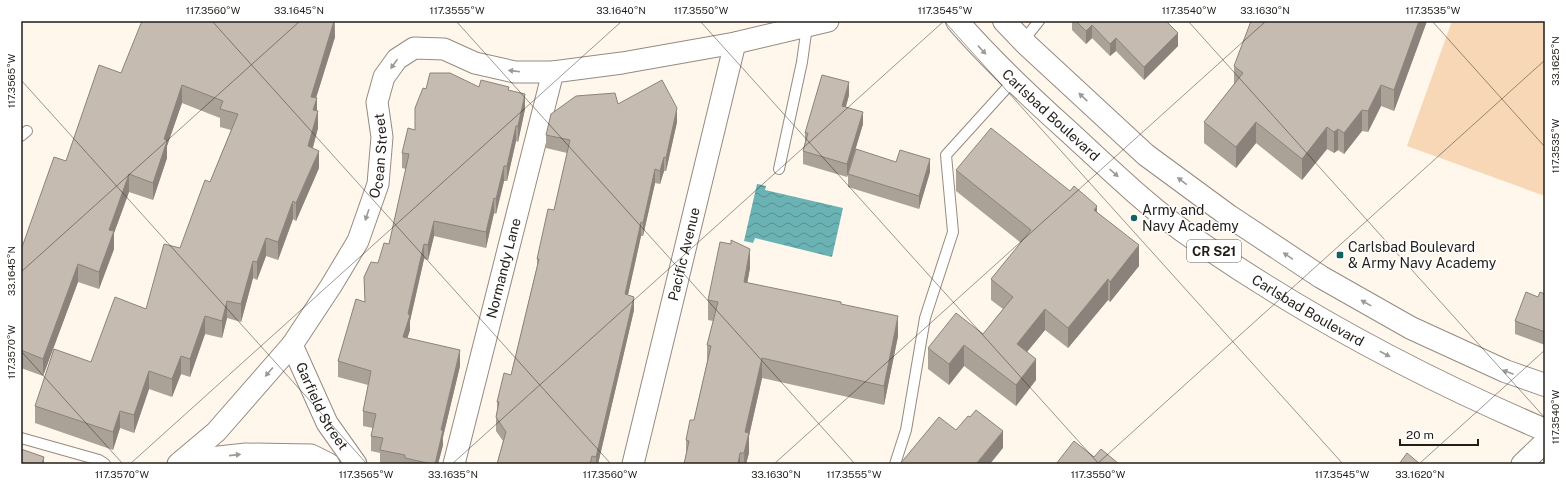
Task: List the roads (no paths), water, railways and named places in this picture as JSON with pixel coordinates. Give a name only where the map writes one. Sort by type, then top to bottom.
[{"type":"main road","name":"Carlsbad Boulevard","points":[[957,21],[982,51],[1133,190],[1182,230],[1310,314],[1441,384],[1545,430]]},
{"type":"main road","name":"CR S21","points":[[1004,21],[1023,42],[1146,155],[1229,216],[1321,277],[1411,328],[1505,371],[1545,385]]},
{"type":"street","name":"Ocean Street","points":[[180,462],[216,432],[292,345],[332,286],[358,241],[378,184],[382,137],[377,102],[384,77],[397,59],[414,48],[444,49],[475,62],[515,72],[553,72],[622,63],[735,43],[828,21]]},
{"type":"street","name":"Pacific Avenue","points":[[633,464],[735,43]]},
{"type":"street","name":"Normandy Lane","points":[[454,464],[553,72]]},
{"type":"street","name":"Garfield Street","points":[[292,345],[327,423],[356,464]]},
{"type":"street","points":[[1522,464],[1545,442]]},
{"type":"street","name":"Garfield Street","points":[[180,462],[246,454],[311,455],[329,464]]},
{"type":"lane","points":[[1023,42],[1039,21]]},
{"type":"lane","points":[[778,169],[802,62],[807,26]]},
{"type":"lane","points":[[895,464],[906,430],[925,318],[953,232],[946,155],[1014,80]]},
{"type":"lane","points":[[21,438],[99,460],[105,464]]},
{"type":"water","points":[[757,184],[766,186],[765,190],[843,208],[832,257],[755,238],[753,243],[744,241]]},
{"type":"place","name":"Army and Navy Academy","points":[[1134,218]]},
{"type":"place","name":"Carlsbad Boulevard & Army Navy Academy","points":[[1340,255]]}]
